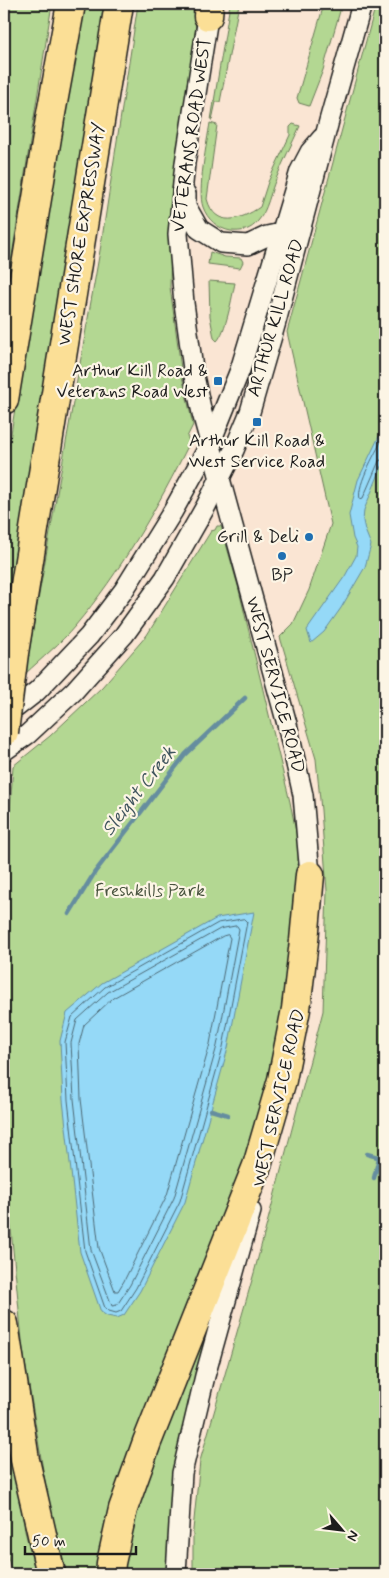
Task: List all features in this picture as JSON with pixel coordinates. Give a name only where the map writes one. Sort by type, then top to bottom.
[{"type":"highway","points":[[4,400],[50,119],[71,4]]},
{"type":"highway","name":"WEST SHORE EXPRESSWAY","points":[[4,732],[14,653],[119,4]]},
{"type":"highway","points":[[110,1574],[126,1500],[147,1442],[258,1166],[282,1080],[296,1009],[310,875]]},
{"type":"highway","points":[[4,1324],[25,1460],[51,1574]]},
{"type":"street","name":"ARTHUR KILL ROAD","points":[[4,751],[28,734],[74,691],[124,635],[164,578],[220,480],[254,401],[362,4]]},
{"type":"street","name":"VETERANS ROAD WEST","points":[[209,8],[185,163],[178,234],[184,303],[194,376],[210,444]]},
{"type":"street","name":"ARTHUR KILL ROAD","points":[[4,717],[37,691],[89,636],[124,590],[174,511],[210,444],[240,370],[300,172],[310,152],[326,134]]},
{"type":"street","points":[[185,163],[186,206],[200,230],[222,243],[248,244],[267,236],[281,233]]},
{"type":"street","name":"WEST SERVICE ROAD","points":[[176,1574],[182,1473],[205,1376],[291,1063],[303,991],[310,875],[303,795],[287,724],[210,444]]},
{"type":"green space","points":[[4,4],[52,4],[4,306]]},
{"type":"green space","points":[[80,4],[110,4],[4,636],[4,477]]},
{"type":"green space","points":[[138,4],[197,4],[195,37],[172,189],[170,287],[182,376],[193,425],[187,437],[190,442],[178,466],[138,538],[108,584],[75,626],[25,674],[101,245]]},
{"type":"green space","points":[[230,4],[239,4],[220,102],[216,102],[211,120]]},
{"type":"green space","points":[[324,4],[342,4],[323,70],[309,106],[299,103],[297,98]]},
{"type":"green space","points":[[376,4],[385,4],[385,1574],[193,1574],[193,1530],[200,1461],[254,1273],[323,1011],[327,891],[316,759],[280,637],[293,624],[309,590],[331,524],[287,332]]},
{"type":"green space","points":[[210,123],[217,125],[207,199],[216,215],[229,219],[253,212],[260,207],[268,182],[290,135],[290,127],[293,124],[300,126],[279,172],[264,212],[255,224],[246,230],[231,231],[217,226],[203,207],[201,200],[202,178]]},
{"type":"green space","points":[[210,252],[225,257],[241,258],[243,262],[240,268],[208,264]]},
{"type":"green space","points":[[209,281],[235,283],[226,322],[217,341],[214,338],[210,316]]},
{"type":"green space","name":"Freshkills Park","points":[[217,526],[221,526],[238,586],[299,847],[290,996],[263,1112],[104,1574],[67,1574],[48,1500],[23,1350],[4,1159],[4,899],[13,766],[50,736],[102,687],[147,635],[211,531],[215,530]]},
{"type":"green space","points":[[220,1300],[180,1443],[168,1542],[169,1574],[116,1574],[118,1560],[179,1384]]},
{"type":"green space","points":[[4,1400],[25,1531],[36,1574],[12,1574],[4,1540]]},
{"type":"water","points":[[385,424],[385,459],[364,510],[363,521],[371,545],[365,567],[341,608],[324,632],[311,643],[307,630],[345,576],[356,556],[357,547],[353,538],[349,515],[358,480]]},
{"type":"water","points":[[254,912],[228,1048],[185,1202],[140,1291],[124,1315],[117,1318],[107,1316],[101,1312],[80,1252],[63,1100],[60,1041],[67,1013],[102,983],[217,918]]},
{"type":"waterway","name":"Sleight Creek","points":[[69,914],[95,872],[185,755],[245,698]]},
{"type":"waterway","points":[[211,1110],[228,1115]]},
{"type":"waterway","points":[[367,1154],[385,1159]]},
{"type":"waterway","points":[[374,1178],[379,1158]]},
{"type":"place","name":"Arthur Kill Road & Veterans Road West","points":[[218,381]]},
{"type":"place","name":"Arthur Kill Road & West Service Road","points":[[257,422]]},
{"type":"place","name":"Grill & Deli","points":[[309,537]]},
{"type":"place","name":"BP","points":[[282,556]]}]
